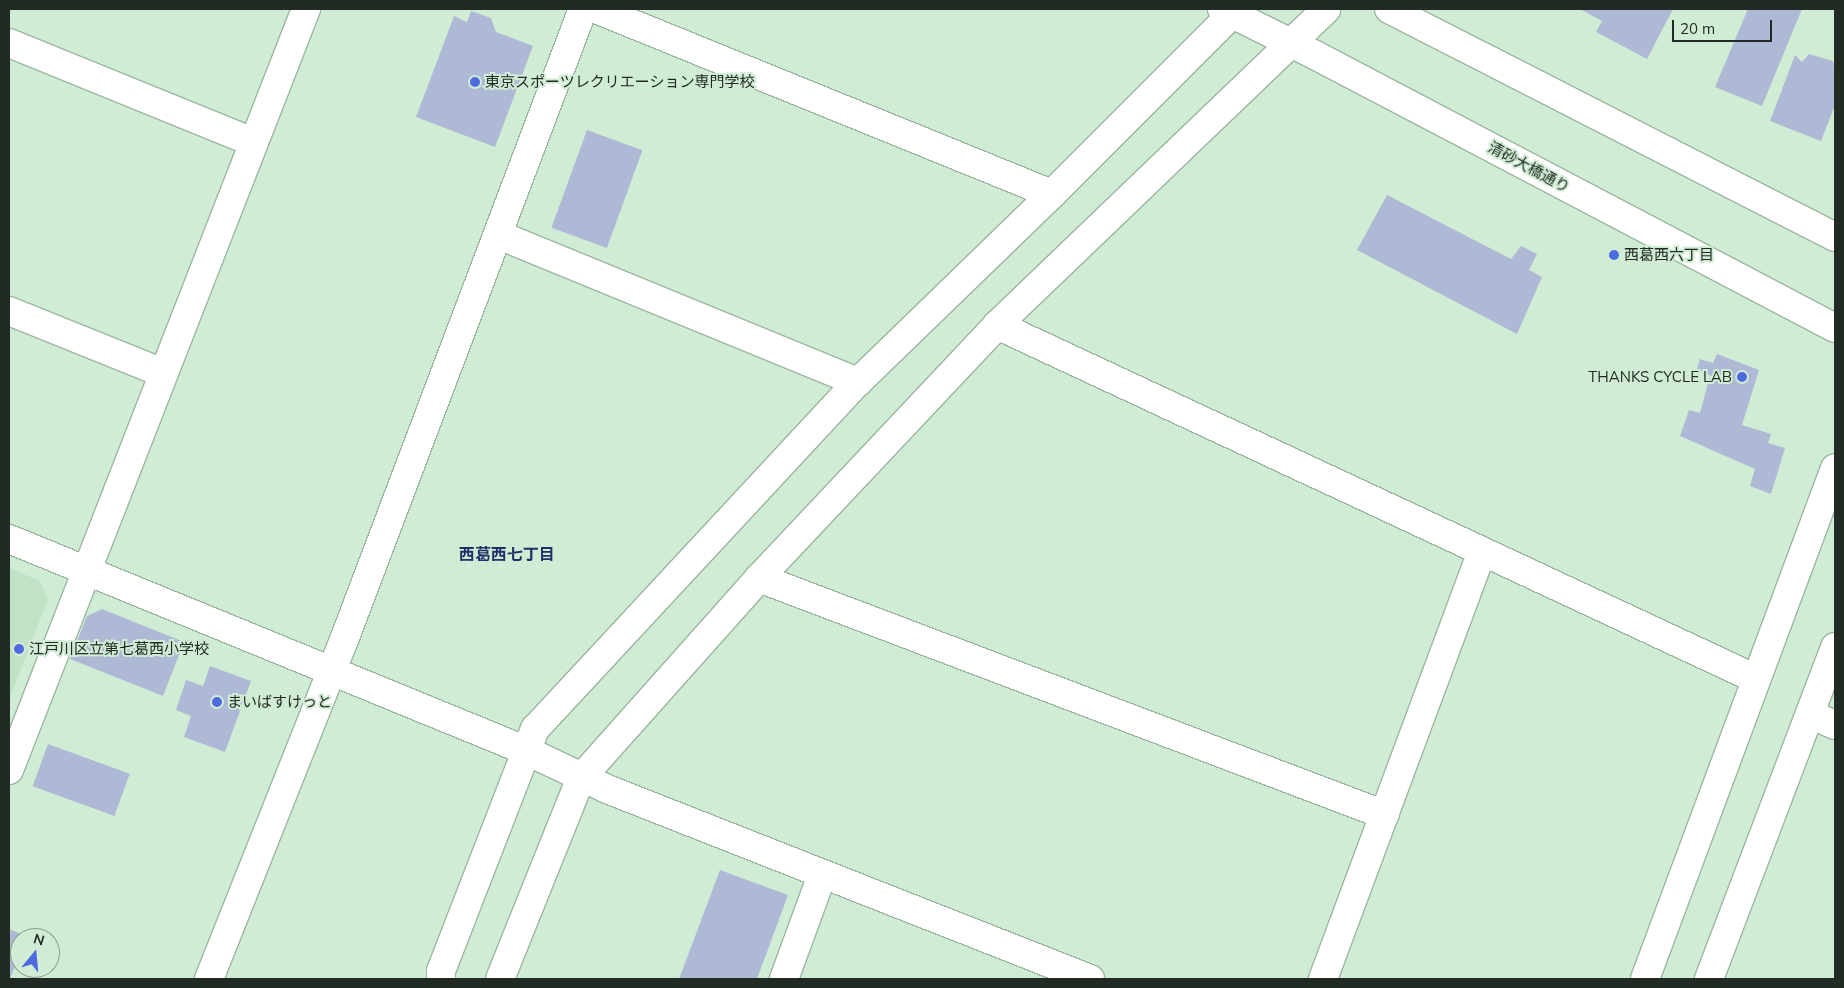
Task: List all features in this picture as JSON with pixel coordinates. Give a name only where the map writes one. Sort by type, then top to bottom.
[{"type":"street","points":[[9,770],[306,9]]},
{"type":"street","points":[[210,979],[332,671],[499,236],[583,9]]},
{"type":"street","points":[[596,9],[1052,194]]},
{"type":"street","points":[[500,979],[581,778],[759,578],[997,326],[1326,9]]},
{"type":"street","points":[[1389,9],[1835,238]]},
{"type":"street","points":[[440,979],[441,971],[535,729],[858,382],[1052,194],[1230,10]]},
{"type":"street","name":"清砂大橋通り","points":[[1230,10],[1835,328]]},
{"type":"street","points":[[9,43],[253,142]]},
{"type":"street","points":[[499,236],[858,382]]},
{"type":"street","points":[[9,311],[163,373]]},
{"type":"street","points":[[997,326],[1756,679]]},
{"type":"street","points":[[1645,979],[1835,468]]},
{"type":"street","points":[[9,539],[527,752],[581,778],[822,875],[1090,979]]},
{"type":"street","points":[[1323,979],[1482,552]]},
{"type":"street","points":[[759,578],[1385,815]]},
{"type":"street","points":[[1709,979],[1835,647]]},
{"type":"street","points":[[1810,714],[1835,725]]},
{"type":"street","points":[[784,979],[822,875]]},
{"type":"shaded area","name":"江戸川区立第七葛西小学校","points":[[9,568],[40,581],[48,599],[9,700]]},
{"type":"building","points":[[1580,9],[1673,9],[1647,59],[1596,32],[1602,21]]},
{"type":"building","points":[[1748,9],[1802,9],[1762,106],[1715,87]]},
{"type":"building","name":"東京スポーツレクリエーション専門学校","points":[[471,11],[491,18],[496,32],[533,46],[495,147],[416,117],[454,16],[467,22]]},
{"type":"building","points":[[1809,54],[1833,61],[1835,73],[1835,105],[1821,141],[1770,121],[1795,55],[1802,62]]},
{"type":"building","name":"東京スポーツレクリエーション専門学校","points":[[587,130],[642,150],[607,248],[551,228]]},
{"type":"building","points":[[1387,195],[1511,259],[1521,246],[1537,254],[1529,270],[1542,277],[1517,334],[1357,250]]},
{"type":"building","points":[[1717,354],[1759,370],[1742,425],[1771,434],[1768,443],[1785,448],[1771,494],[1750,486],[1755,469],[1680,436],[1689,410],[1700,413],[1710,375],[1697,369],[1700,359],[1713,363]]},
{"type":"building","points":[[102,609],[184,642],[163,696],[70,659],[87,616]]},
{"type":"building","points":[[210,666],[251,681],[225,752],[184,737],[191,716],[176,710],[186,680],[203,686]]},
{"type":"building","points":[[48,744],[130,774],[114,816],[33,786]]},
{"type":"building","points":[[720,870],[788,895],[757,979],[679,979]]},
{"type":"building","points":[[9,929],[10,929],[10,979]]},
{"type":"place","name":"東京スポーツレクリエーション専門学校","points":[[475,82]]},
{"type":"place","name":"西葛西六丁目","points":[[1614,255]]},
{"type":"place","name":"THANKS CYCLE LAB","points":[[1742,377]]},
{"type":"place","name":"江戸川区立第七葛西小学校","points":[[19,649]]},
{"type":"place","name":"まいばすけっと","points":[[217,702]]},
{"type":"district","name":"西葛西七丁目","points":[[507,554]]}]
